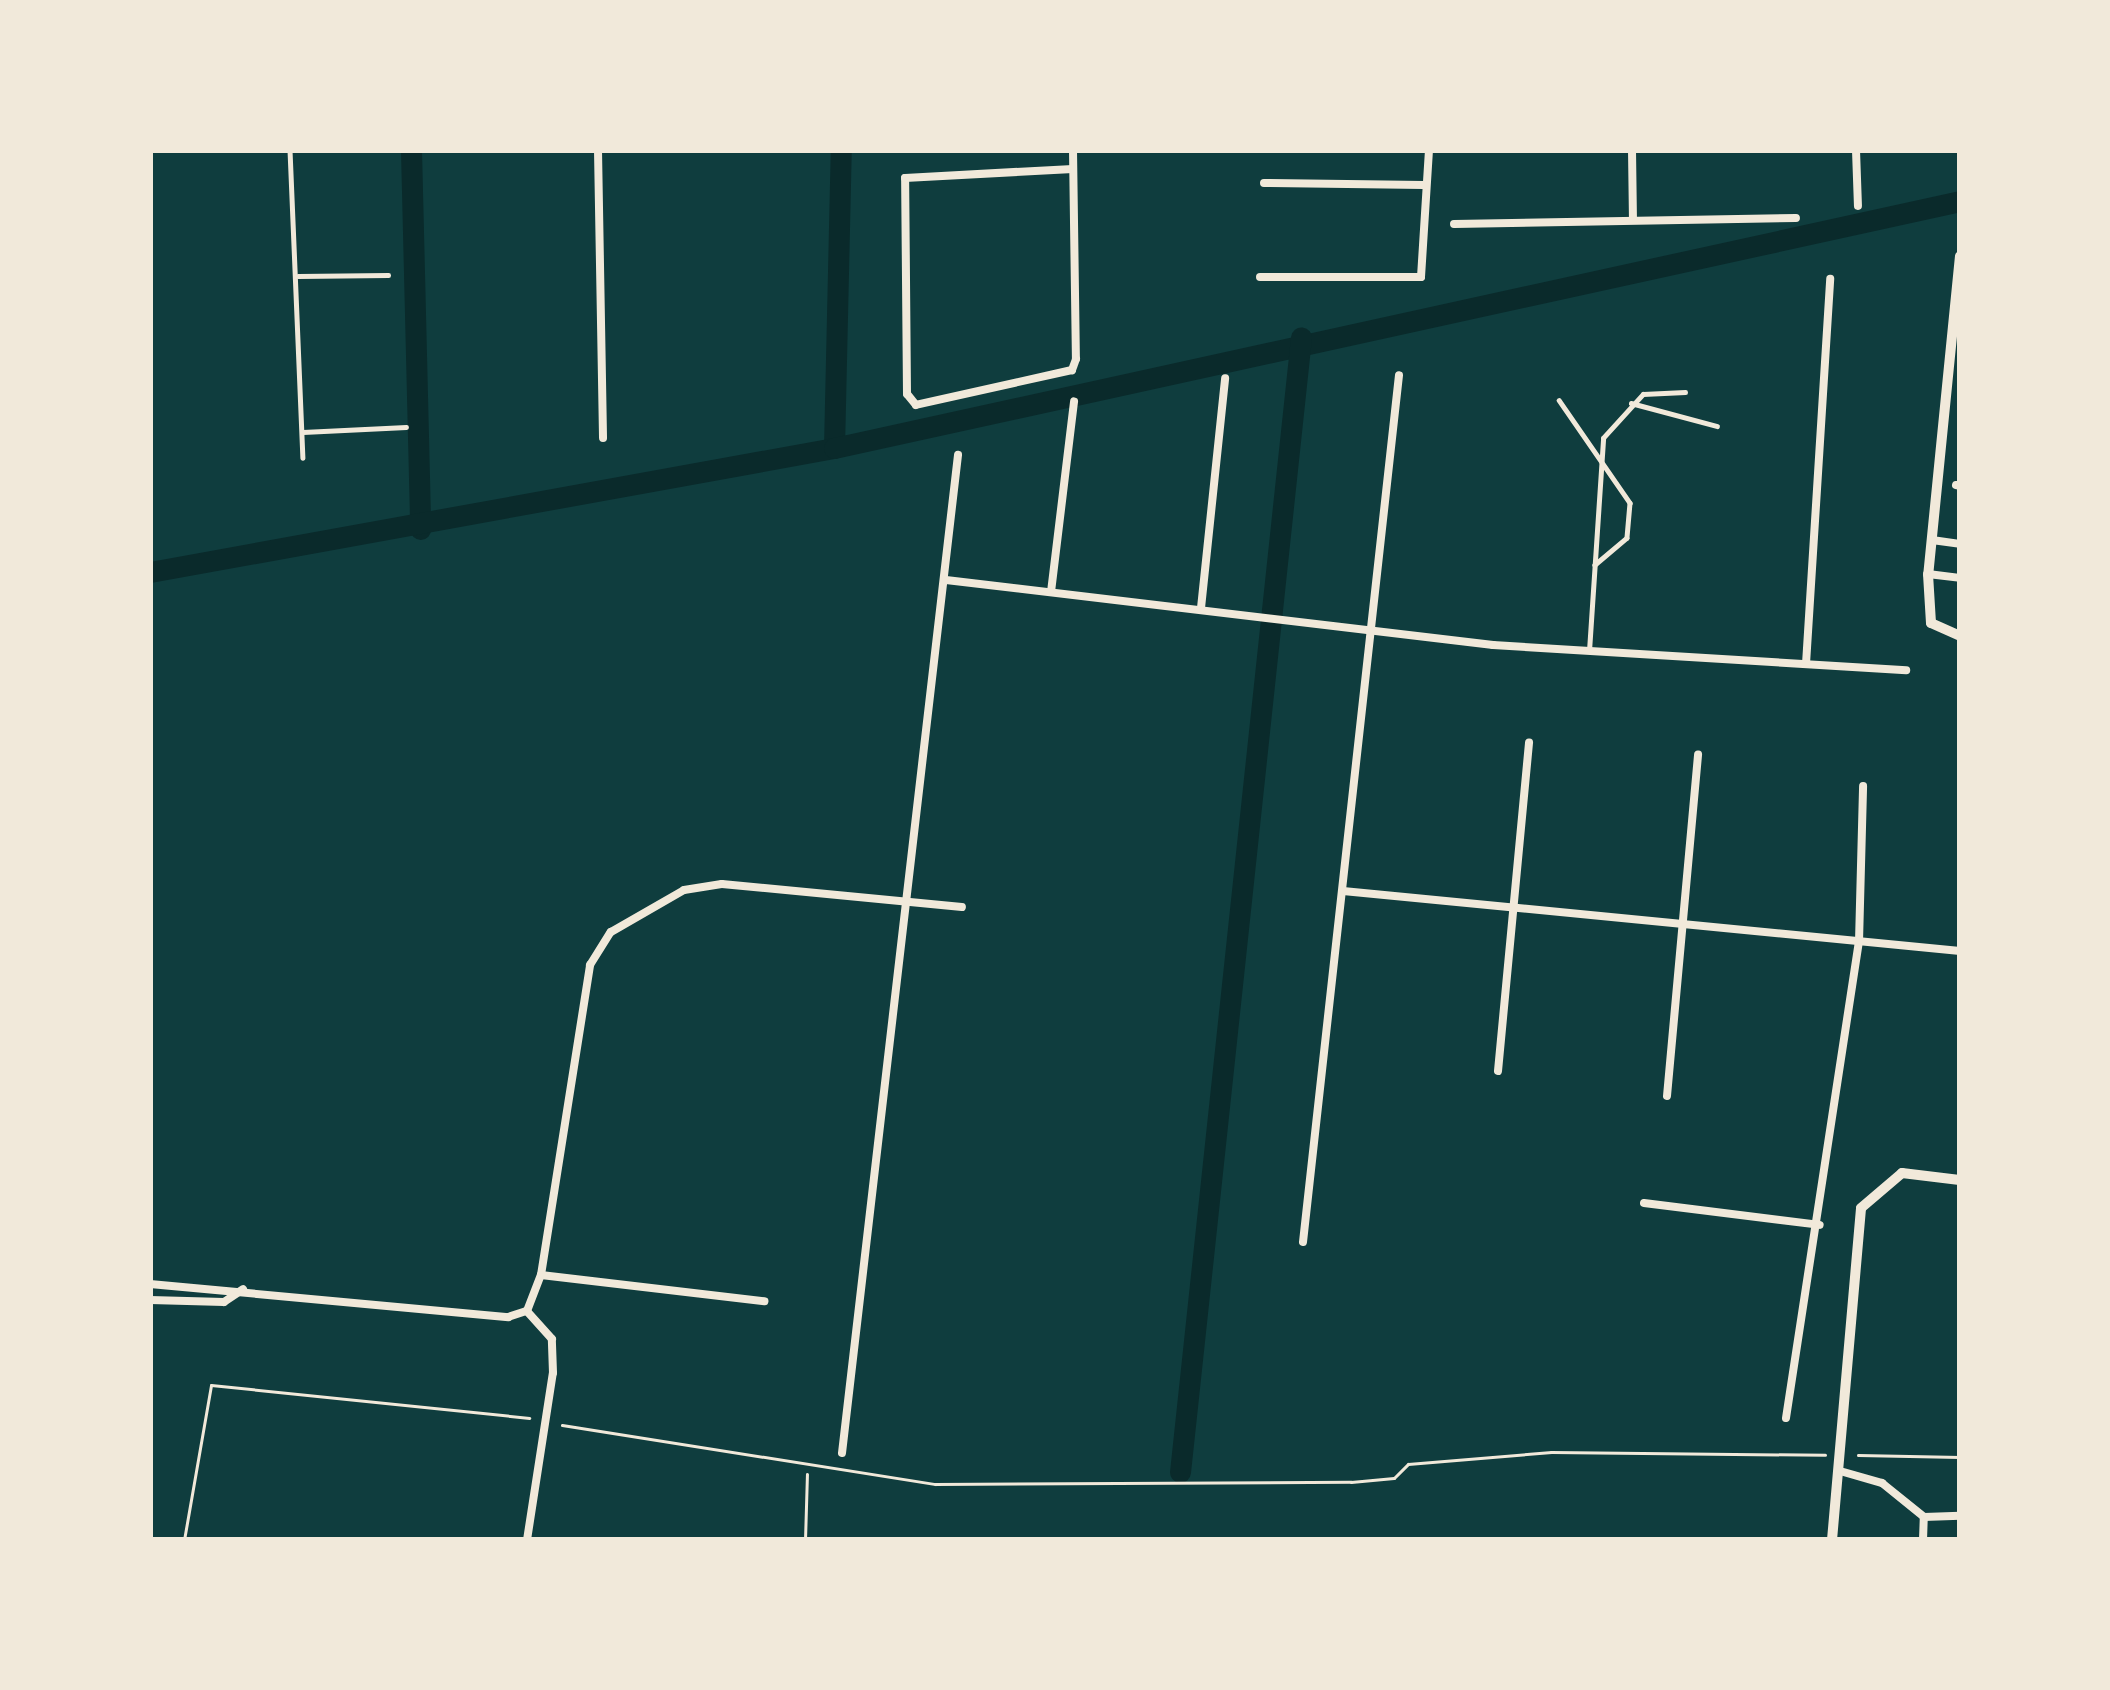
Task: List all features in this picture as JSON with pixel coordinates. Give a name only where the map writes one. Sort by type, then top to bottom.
[{"type":"street","points":[[598,150],[603,438]]},
{"type":"street","points":[[1073,150],[1073,170],[1072,370],[916,405],[907,394],[905,178],[1073,170]]},
{"type":"street","points":[[1260,278],[1421,277],[1429,150]]},
{"type":"street","points":[[1632,150],[1634,220]]},
{"type":"street","points":[[1856,150],[1858,206]]},
{"type":"street","points":[[1264,183],[1424,185]]},
{"type":"street","points":[[1454,224],[1796,218]]},
{"type":"street","points":[[1960,256],[1928,574],[1931,622],[1960,636]]},
{"type":"street","points":[[1806,664],[1830,279]]},
{"type":"street","points":[[1304,1242],[1399,375]]},
{"type":"street","points":[[1201,608],[1225,378]]},
{"type":"street","points":[[1051,592],[1074,401]]},
{"type":"street","points":[[842,1453],[914,902],[958,455]]},
{"type":"street","points":[[1932,540],[1960,544]]},
{"type":"street","points":[[1928,574],[1960,578]]},
{"type":"street","points":[[946,580],[1589,651],[1906,670]]},
{"type":"street","points":[[1498,1071],[1529,742]]},
{"type":"street","points":[[1667,1096],[1698,754]]},
{"type":"street","points":[[1786,1418],[1820,1225],[1859,943],[1863,786]]},
{"type":"street","points":[[527,1311],[542,1275],[590,965],[611,932],[684,890],[722,884],[962,907]]},
{"type":"street","points":[[1343,891],[1960,951]]},
{"type":"street","points":[[1832,1540],[1861,1208],[1902,1173],[1960,1180]]},
{"type":"street","points":[[1644,1203],[1820,1225]]},
{"type":"street","points":[[542,1275],[764,1301]]},
{"type":"street","points":[[150,1284],[527,1311],[552,1339],[526,1540]]},
{"type":"street","points":[[150,1300],[224,1302],[244,1288]]},
{"type":"street","points":[[1840,1471],[1882,1483],[1924,1516],[1960,1516]]},
{"type":"street","points":[[1923,1540],[1924,1516]]},
{"type":"lane","points":[[290,150],[304,458]]},
{"type":"lane","points":[[297,276],[388,275]]},
{"type":"lane","points":[[1589,651],[1600,459],[1631,403],[1684,392]]},
{"type":"lane","points":[[1559,400],[1600,459],[1634,523],[1593,566]]},
{"type":"lane","points":[[1631,403],[1717,425]]},
{"type":"lane","points":[[302,432],[406,427]]},
{"type":"path","points":[[184,1540],[211,1385],[317,1388],[545,1421],[807,1472],[935,1484],[1276,1483],[1551,1452],[1960,1457]]},
{"type":"path","points":[[805,1540],[807,1472]]},
{"type":"waterway","points":[[411,150],[420,529]]},
{"type":"waterway","points":[[834,448],[841,150]]},
{"type":"waterway","points":[[150,572],[834,448],[1960,201]]},
{"type":"waterway","points":[[1180,1472],[1301,337]]}]
